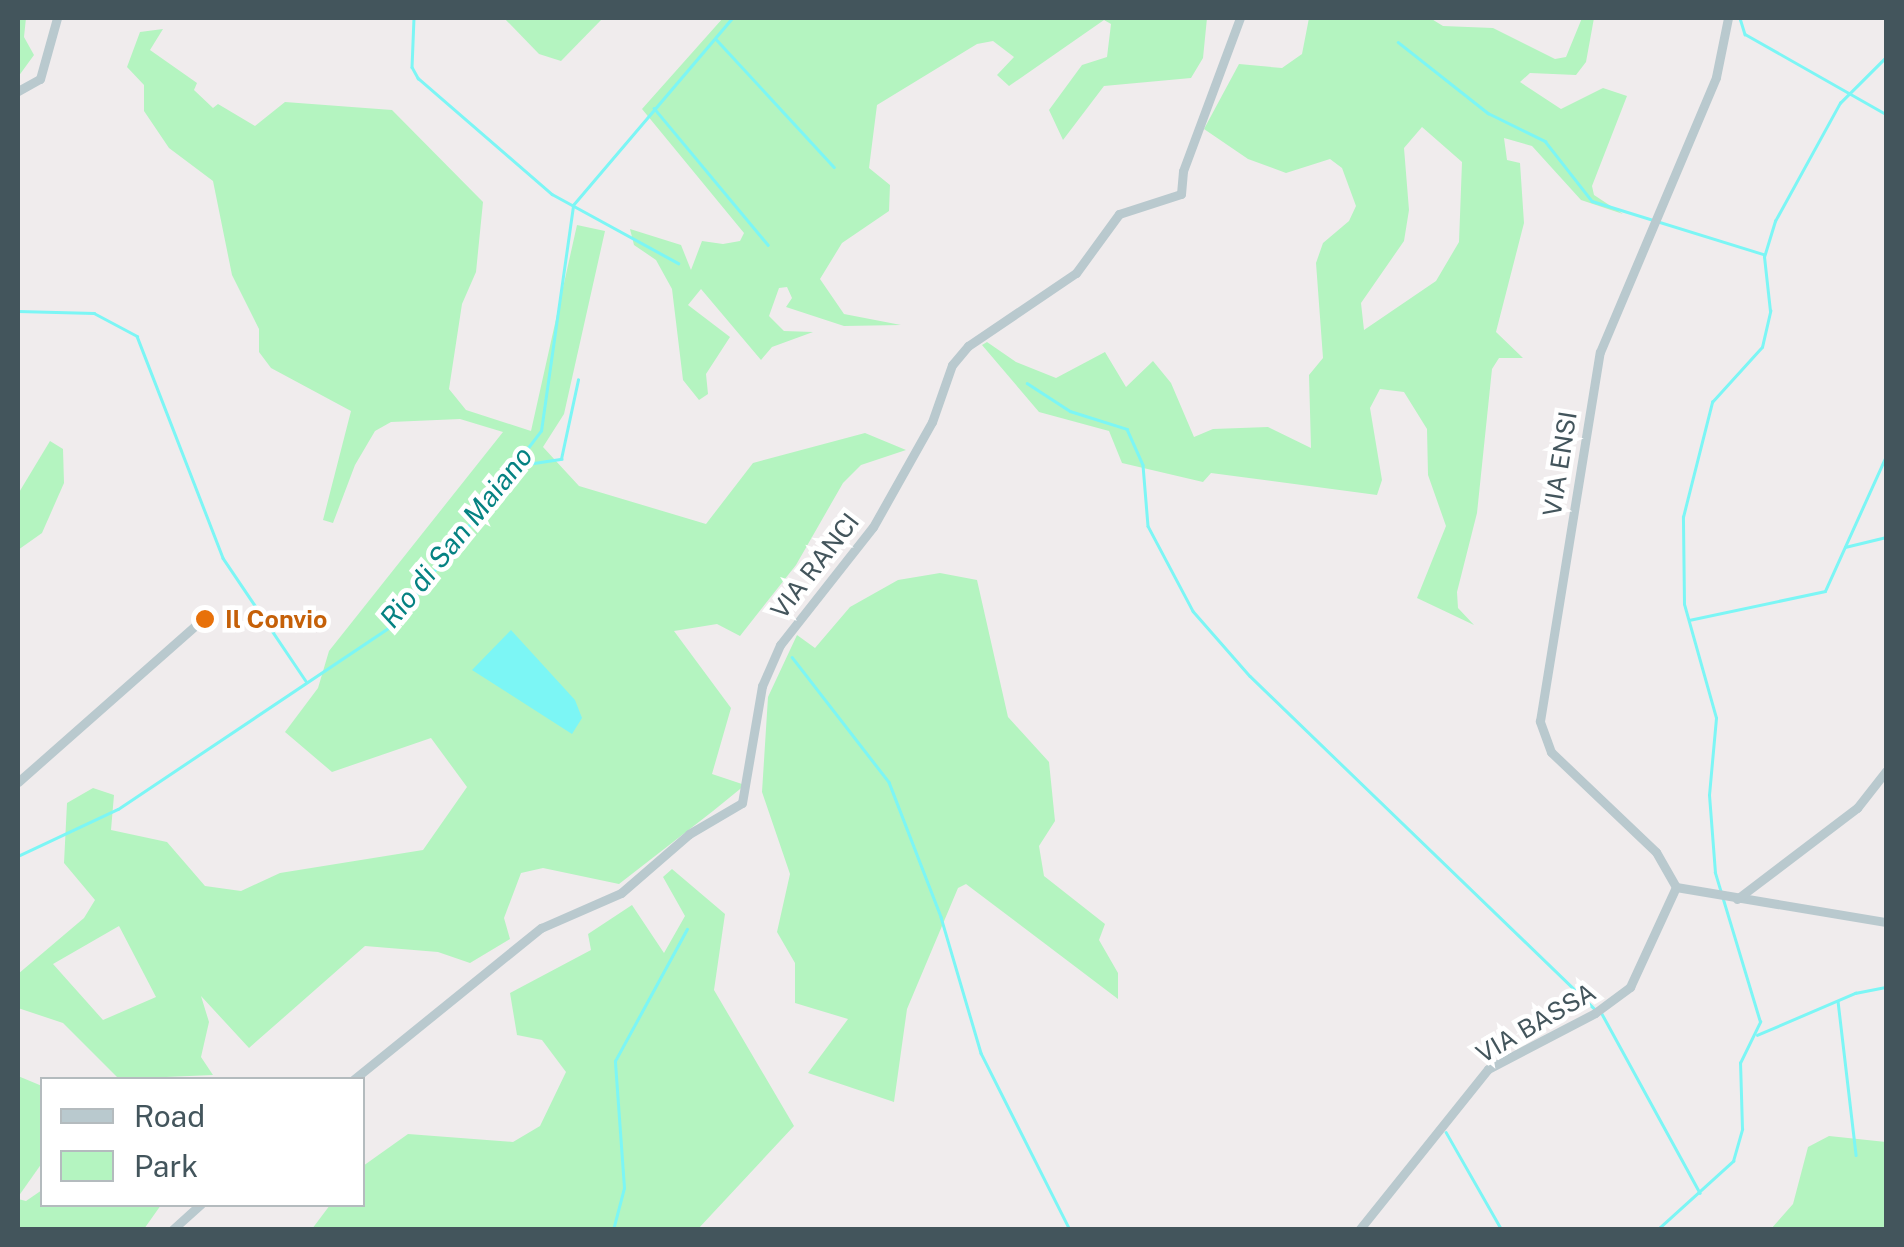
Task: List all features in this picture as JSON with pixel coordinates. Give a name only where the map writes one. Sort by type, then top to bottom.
[{"type":"street","points":[[18,91],[40,79],[57,18]]},
{"type":"street","name":"VIA RANCI","points":[[356,1077],[541,928],[622,892],[689,834],[742,803],[762,686],[780,644],[872,527],[932,422],[952,365],[968,346],[1076,273],[1119,214],[1181,194],[1183,171],[1240,18]]},
{"type":"street","name":"VIA ENSI","points":[[1676,887],[1656,852],[1551,752],[1540,721],[1593,382],[1716,78],[1728,18]]},
{"type":"street","points":[[18,782],[202,620]]},
{"type":"street","points":[[1733,899],[1857,808],[1886,771]]},
{"type":"street","points":[[1676,887],[1712,898],[1886,922]]},
{"type":"street","name":"VIA BASSA","points":[[1359,1230],[1476,1080],[1598,1011],[1642,970],[1676,887]]},
{"type":"street","points":[[172,1230],[198,1207]]},
{"type":"green space","points":[[18,18],[26,18],[24,37],[34,55],[18,77]]},
{"type":"green space","points":[[504,18],[603,18],[561,61],[539,54]]},
{"type":"green space","points":[[723,18],[1207,18],[1203,58],[1191,78],[1104,86],[1063,140],[1049,110],[1082,65],[1107,57],[1111,24],[1104,20],[1009,86],[997,75],[1014,57],[993,41],[977,44],[877,105],[869,168],[890,185],[889,211],[842,243],[820,279],[844,314],[901,325],[844,326],[786,307],[792,298],[787,287],[779,288],[769,316],[784,331],[813,332],[772,347],[761,360],[701,289],[688,305],[730,337],[706,374],[708,394],[699,400],[683,380],[672,289],[656,260],[634,245],[630,229],[681,245],[691,270],[702,241],[740,241],[744,233],[642,109]]},
{"type":"green space","points":[[1309,18],[1430,18],[1443,26],[1493,28],[1555,59],[1566,57],[1582,18],[1594,18],[1586,62],[1576,75],[1530,73],[1520,82],[1561,109],[1603,88],[1627,96],[1592,186],[1594,195],[1623,214],[1581,200],[1532,146],[1504,138],[1507,160],[1520,163],[1524,223],[1496,332],[1523,358],[1499,358],[1492,369],[1477,513],[1457,592],[1458,608],[1474,625],[1417,598],[1446,526],[1428,475],[1427,429],[1404,392],[1380,389],[1370,408],[1382,480],[1377,495],[1211,473],[1203,482],[1122,463],[1109,431],[1039,412],[982,345],[987,342],[1016,362],[1056,378],[1105,352],[1126,387],[1153,361],[1171,383],[1194,437],[1213,429],[1268,427],[1311,448],[1309,375],[1323,358],[1316,263],[1323,243],[1349,221],[1356,206],[1342,168],[1330,159],[1286,173],[1248,159],[1204,129],[1239,64],[1282,68],[1302,54]],"holes":[[[1422,127],[1462,162],[1459,242],[1436,281],[1364,330],[1361,303],[1404,241],[1409,210],[1404,148]]]},
{"type":"green space","points":[[163,29],[150,50],[197,83],[194,90],[213,108],[218,104],[255,126],[285,102],[392,110],[483,202],[476,272],[462,304],[449,389],[466,410],[531,431],[577,225],[605,231],[564,414],[543,447],[579,486],[706,524],[753,463],[865,433],[906,450],[861,465],[843,483],[796,565],[740,636],[717,624],[674,631],[731,708],[712,774],[745,785],[619,884],[543,868],[521,873],[504,918],[510,939],[470,963],[438,952],[365,946],[249,1048],[201,996],[209,1022],[201,1057],[213,1075],[117,1077],[63,1023],[18,1008],[18,974],[84,918],[95,900],[64,863],[67,803],[93,788],[114,795],[111,830],[167,842],[205,886],[241,891],[280,873],[423,850],[467,787],[431,738],[332,772],[285,732],[318,688],[329,651],[503,432],[460,419],[391,422],[375,431],[355,465],[333,523],[323,520],[351,411],[271,368],[259,352],[259,329],[232,275],[213,181],[169,148],[144,111],[144,85],[127,67],[140,32]],"holes":[[[119,926],[156,997],[103,1020],[53,964]]]},
{"type":"green space","points":[[50,441],[63,449],[64,483],[42,533],[18,550],[18,494]]},
{"type":"green space","points":[[940,573],[977,580],[1008,717],[1049,762],[1055,821],[1039,846],[1044,876],[1105,924],[1099,940],[1118,973],[1118,999],[966,884],[958,888],[907,1009],[894,1102],[808,1073],[848,1019],[795,1003],[795,963],[777,932],[790,874],[762,792],[768,697],[797,635],[815,648],[850,607],[898,580]]},
{"type":"green space","points":[[672,869],[725,914],[714,990],[794,1126],[698,1229],[312,1229],[328,1207],[365,1207],[365,1165],[408,1134],[513,1142],[540,1126],[566,1072],[542,1040],[517,1035],[510,993],[591,950],[588,934],[632,905],[664,953],[685,916],[663,877]]},
{"type":"green space","points":[[18,1076],[40,1085],[40,1166],[18,1197]]},
{"type":"green space","points":[[1829,1136],[1886,1142],[1886,1229],[1771,1229],[1793,1204],[1808,1147]]},
{"type":"green space","points":[[40,1191],[40,1207],[160,1207],[144,1229],[18,1229],[18,1199],[26,1201]]},
{"type":"water","points":[[511,630],[575,700],[582,718],[572,734],[472,670]]},
{"type":"waterway","points":[[414,18],[412,67],[418,78],[552,194],[678,263]]},
{"type":"waterway","name":"Rio di San Maiano","points":[[18,856],[118,809],[393,625],[541,431],[573,205],[732,18]]},
{"type":"waterway","points":[[1740,18],[1745,34],[1886,114]]},
{"type":"waterway","points":[[716,39],[834,167]]},
{"type":"waterway","points":[[1398,42],[1488,113],[1545,141],[1592,201],[1763,254]]},
{"type":"waterway","points":[[1657,1230],[1733,1161],[1742,1129],[1740,1063],[1760,1022],[1715,873],[1709,795],[1716,718],[1684,604],[1683,517],[1712,402],[1762,347],[1770,311],[1764,257],[1775,221],[1840,103],[1886,57]]},
{"type":"waterway","points":[[654,108],[768,245]]},
{"type":"waterway","points":[[18,311],[94,313],[137,336],[223,558],[306,681]]},
{"type":"waterway","points":[[514,466],[561,459],[578,380]]},
{"type":"waterway","points":[[1027,383],[1070,411],[1127,429],[1143,465],[1148,526],[1193,611],[1250,676],[1594,1008]]},
{"type":"waterway","points":[[1689,620],[1825,591],[1886,456]]},
{"type":"waterway","points":[[1845,547],[1886,537]]},
{"type":"waterway","points":[[792,657],[889,782],[941,917],[981,1053],[1070,1230]]},
{"type":"waterway","points":[[613,1230],[624,1188],[615,1061],[687,929]]},
{"type":"waterway","points":[[1757,1035],[1855,993],[1886,987]]},
{"type":"waterway","points":[[1838,1001],[1856,1155]]},
{"type":"waterway","points":[[1601,1012],[1700,1193]]},
{"type":"waterway","points":[[1446,1132],[1502,1230]]},
{"type":"place","name":"Il Convio","points":[[205,619]]}]
